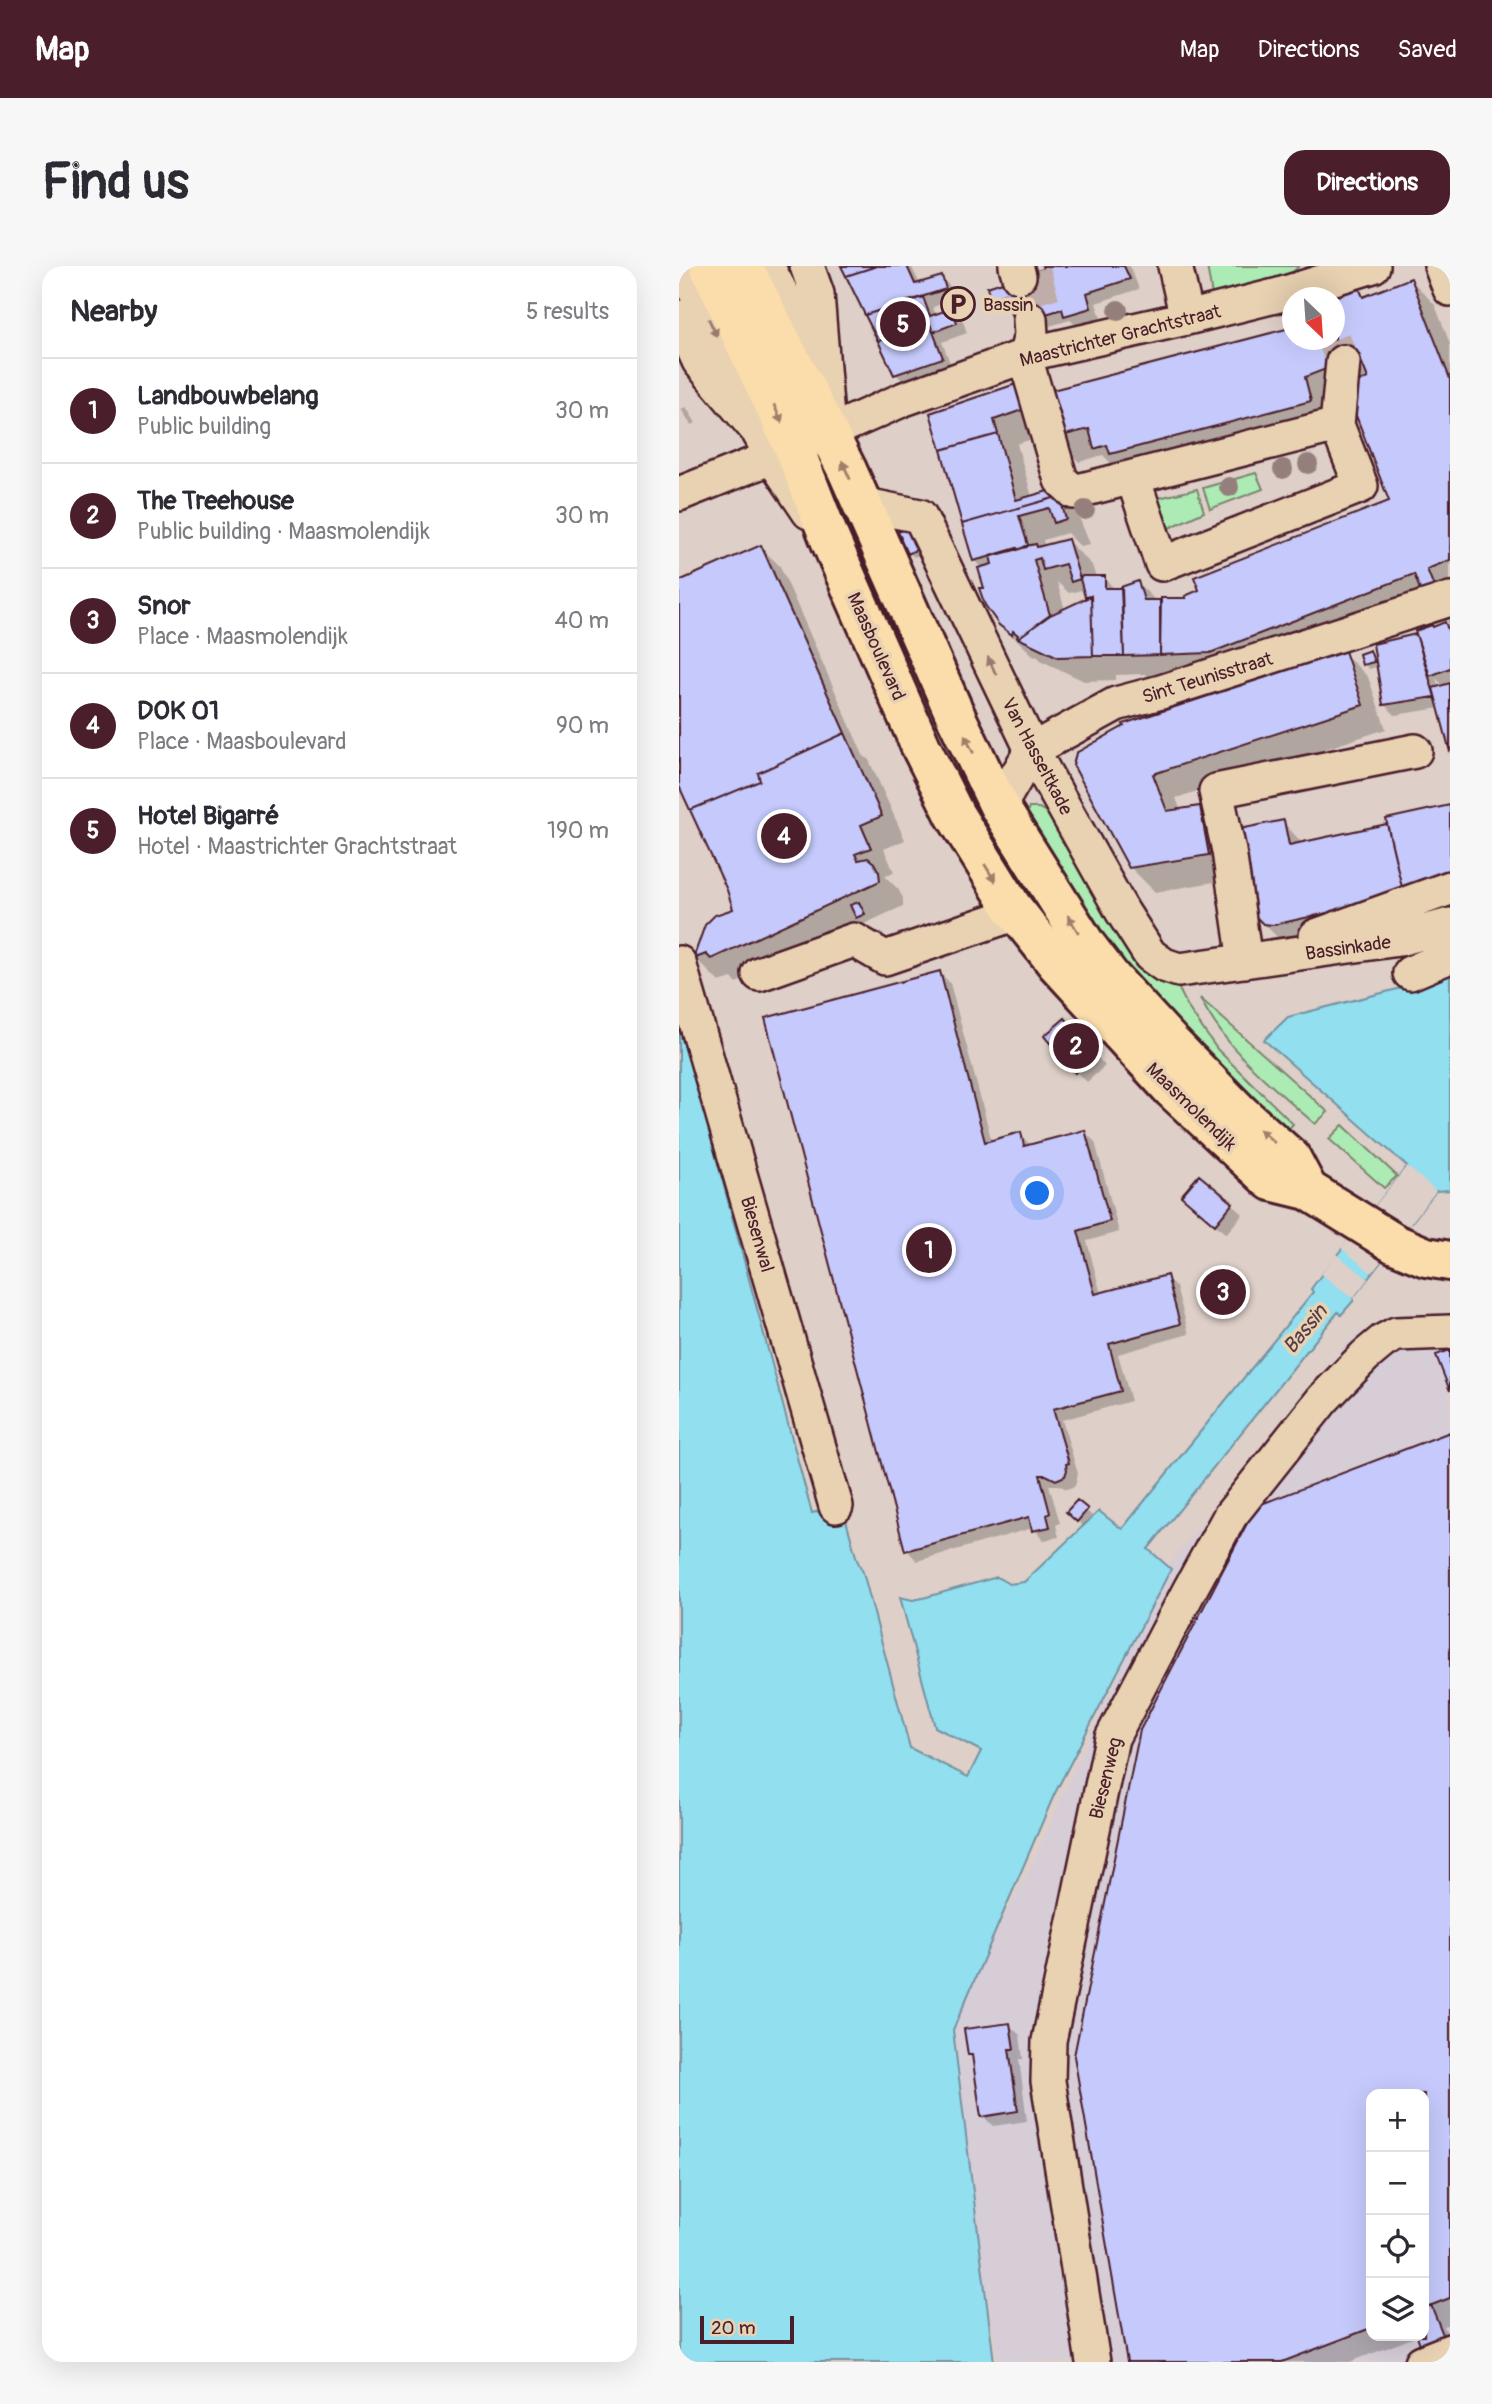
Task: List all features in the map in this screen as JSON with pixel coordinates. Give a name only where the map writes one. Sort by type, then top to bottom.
[{"type":"main road","name":"Maasboulevard","points":[[709,266],[774,445],[831,542],[921,747],[955,815],[1017,913],[1101,990]]},
{"type":"main road","points":[[743,266],[829,432],[957,719],[999,806],[1086,945],[1101,990]]},
{"type":"main road","name":"Maasmolendijk","points":[[1101,990],[1171,1043],[1291,1158],[1308,1190],[1395,1244],[1426,1257],[1450,1261]]},
{"type":"street","name":"Maasboulevard","points":[[684,266],[774,445]]},
{"type":"street","points":[[767,266],[824,372]]},
{"type":"street","points":[[807,266],[817,294],[829,432]]},
{"type":"street","points":[[1175,266],[1187,318]]},
{"type":"street","name":"Maastrichter Grachtstraat","points":[[1328,287],[1373,266]]},
{"type":"street","points":[[1441,266],[1450,289]]},
{"type":"street","name":"Maastrichter Grachtstraat","points":[[774,445],[829,432],[904,399],[1029,355],[1282,298]]},
{"type":"street","points":[[679,317],[699,361],[774,445],[679,494]]},
{"type":"street","points":[[1038,317],[1031,335],[1029,355],[1061,480],[1074,492],[1337,425]]},
{"type":"street","points":[[1133,478],[1162,564],[1361,486],[1337,425],[1343,362]]},
{"type":"street","name":"Van Hasseltkade","points":[[861,504],[920,516],[1032,750],[1122,911],[1150,955],[1164,965],[1179,970],[1245,961]]},
{"type":"street","name":"Sint Teunisstraat","points":[[1032,750],[1116,705],[1450,599]]},
{"type":"street","points":[[999,806],[1032,750]]},
{"type":"street","points":[[1415,751],[1216,791],[1229,851],[1245,961],[1450,888]]},
{"type":"street","points":[[759,974],[854,940],[885,958],[1017,913]]},
{"type":"street","name":"Bassinkade","points":[[1245,961],[1399,939],[1450,925]]},
{"type":"street","name":"Bassinkade","points":[[1410,973],[1450,956]]},
{"type":"street","name":"Biesenwal","points":[[679,962],[836,1506]]},
{"type":"street","name":"Biesenweg","points":[[1093,2362],[1048,2081],[1048,2058],[1057,1998],[1112,1738],[1230,1516],[1323,1399],[1365,1356],[1390,1336],[1403,1333],[1450,1332]]},
{"type":"street","points":[[1422,2362],[1450,2351]]},
{"type":"shaded area","points":[[1450,1313],[1450,2362],[998,2362],[943,2036],[1037,1854],[1171,1563],[1353,1336],[1397,1314]]},
{"type":"green space","points":[[1207,266],[1299,266],[1286,279],[1213,301]]},
{"type":"green space","points":[[1256,473],[1263,489],[1210,509],[1203,488]]},
{"type":"green space","points":[[1197,489],[1204,512],[1156,534],[1146,501]]},
{"type":"green space","points":[[1029,808],[1039,808],[1050,814],[1173,977],[1189,1009],[1217,1049],[1293,1124],[1280,1138],[1101,946],[1026,816]]},
{"type":"green space","points":[[1200,998],[1328,1112],[1315,1124],[1282,1095],[1251,1067],[1223,1035]]},
{"type":"green space","points":[[1343,1125],[1397,1176],[1384,1188],[1329,1139]]},
{"type":"water","points":[[1450,972],[1450,1190],[1436,1191],[1354,1300],[1341,1315],[1338,1312],[1148,1549],[1171,1569],[1054,1795],[953,2030],[994,2362],[679,2362],[679,1019],[812,1513],[842,1506],[863,1572],[910,1748],[968,1777],[981,1751],[935,1727],[900,1597],[913,1600],[923,1598],[997,1577],[1009,1584],[1024,1582],[1099,1511],[1122,1529],[1313,1292],[1311,1289],[1322,1274],[1407,1166],[1264,1040],[1288,1017],[1425,982]]},
{"type":"pier","points":[[1407,1166],[1436,1191],[1372,1273],[1341,1248]]},
{"type":"pier","points":[[1336,1254],[1368,1279],[1353,1298],[1321,1274]]},
{"type":"building","points":[[841,266],[877,266],[846,276]]},
{"type":"building","points":[[877,266],[907,266],[915,284],[942,276],[946,289],[865,315],[846,276]]},
{"type":"building","points":[[1042,266],[1124,266],[1130,279],[1087,293],[1091,308],[1064,316],[1062,309],[1014,324],[1005,294],[990,299],[987,287],[1043,269]]},
{"type":"building","points":[[1411,278],[1450,379],[1450,560],[1427,569],[1434,587],[1421,592],[1414,574],[1210,653],[1160,655],[1161,598],[1186,598],[1185,596],[1199,590],[1194,577],[1389,501],[1345,387],[1368,378],[1359,356],[1305,377],[1311,401],[1110,454],[1107,445],[1094,449],[1089,429],[1053,438],[1041,393],[1282,330],[1282,350],[1345,350],[1345,291],[1354,287],[1360,290],[1363,297]]},
{"type":"building","points":[[923,297],[930,316],[953,308],[957,323],[933,332],[930,324],[878,341],[865,315]]},
{"type":"building","points":[[930,324],[943,358],[894,375],[878,341]]},
{"type":"building","points":[[1028,380],[1036,405],[994,420],[998,434],[941,450],[930,413]]},
{"type":"building","points":[[998,434],[1016,500],[1055,489],[1057,497],[962,524],[941,450]]},
{"type":"building","points":[[1057,497],[1066,519],[1054,523],[1049,508],[1019,516],[1027,547],[973,561],[962,524]]},
{"type":"building","points":[[910,527],[919,548],[908,554],[905,547],[898,545],[901,538],[898,532]]},
{"type":"building","points":[[1068,539],[1080,579],[1071,582],[1065,564],[1043,570],[1040,558],[1034,560],[1050,615],[1018,638],[1013,631],[1012,635],[999,625],[985,605],[979,588],[984,588],[978,568],[992,564],[990,556],[1026,546],[1036,544],[1037,547]]},
{"type":"building","points":[[761,545],[845,733],[758,773],[760,781],[690,810],[679,786],[679,581]]},
{"type":"building","points":[[1082,576],[1105,576],[1105,588],[1122,588],[1124,656],[1093,656],[1091,596],[1085,597],[1080,579]]},
{"type":"building","points":[[1138,581],[1144,600],[1160,600],[1160,655],[1124,656],[1121,587]]},
{"type":"building","points":[[1091,596],[1093,656],[1058,657],[1018,638],[1050,615]]},
{"type":"building","points":[[1445,622],[1450,635],[1450,668],[1430,676],[1415,631]]},
{"type":"building","points":[[1416,634],[1435,697],[1383,705],[1373,644]]},
{"type":"building","points":[[1370,650],[1374,662],[1362,665],[1359,654]]},
{"type":"building","points":[[1345,651],[1363,705],[1153,774],[1167,811],[1200,806],[1209,855],[1129,868],[1073,765],[1076,753],[1124,726],[1123,724]]},
{"type":"building","points":[[1450,683],[1450,752],[1433,688]]},
{"type":"building","points":[[845,733],[882,816],[861,825],[871,848],[855,854],[858,860],[868,858],[874,863],[880,881],[711,959],[706,954],[693,959],[705,925],[715,915],[733,909],[690,810],[760,781],[758,773]]},
{"type":"building","points":[[1450,805],[1450,879],[1404,896],[1386,819]]},
{"type":"building","points":[[1284,820],[1289,845],[1387,824],[1404,896],[1273,925],[1263,924],[1254,915],[1235,830]]},
{"type":"building","points":[[859,902],[865,914],[856,918],[850,905]]},
{"type":"building","points":[[940,971],[985,1142],[1021,1132],[1024,1146],[1085,1130],[1110,1221],[1078,1231],[1095,1294],[1167,1275],[1180,1324],[1109,1344],[1121,1391],[1053,1409],[1069,1463],[1066,1464],[1065,1476],[1056,1480],[1040,1475],[1050,1513],[1047,1515],[1050,1527],[1032,1531],[1029,1517],[905,1551],[765,1018]]},
{"type":"building","points":[[1065,1018],[1096,1055],[1075,1073],[1044,1036]]},
{"type":"building","points":[[1199,1175],[1233,1203],[1215,1225],[1181,1196]]},
{"type":"building","points":[[1450,1350],[1450,1391],[1436,1355]]},
{"type":"building","points":[[1450,1432],[1450,2298],[1429,2306],[1429,2089],[1366,2089],[1366,2330],[1282,2362],[1127,2362],[1074,2056],[1140,1730],[1256,1506]]},
{"type":"building","points":[[1077,1500],[1088,1509],[1077,1522],[1066,1512]]},
{"type":"building","points":[[1010,2023],[1014,2049],[1009,2049],[1018,2111],[981,2117],[972,2055],[968,2055],[964,2029]]},
{"type":"building","points":[[1431,2305],[1450,2352],[1427,2362],[1419,2341],[1429,2341]]},
{"type":"tunnel","points":[[1034,271],[1046,314]]},
{"type":"tunnel","points":[[1338,350],[1343,362]]},
{"type":"place","name":"Bassin","points":[[958,304]]},
{"type":"place","name":"Hotel Bigarré","points":[[903,324]]},
{"type":"place","name":"DOK 01","points":[[784,836]]},
{"type":"place","name":"The Treehouse","points":[[1076,1046]]},
{"type":"place","name":"Landbouwbelang","points":[[929,1250]]},
{"type":"place","name":"Snor","points":[[1223,1292]]}]
